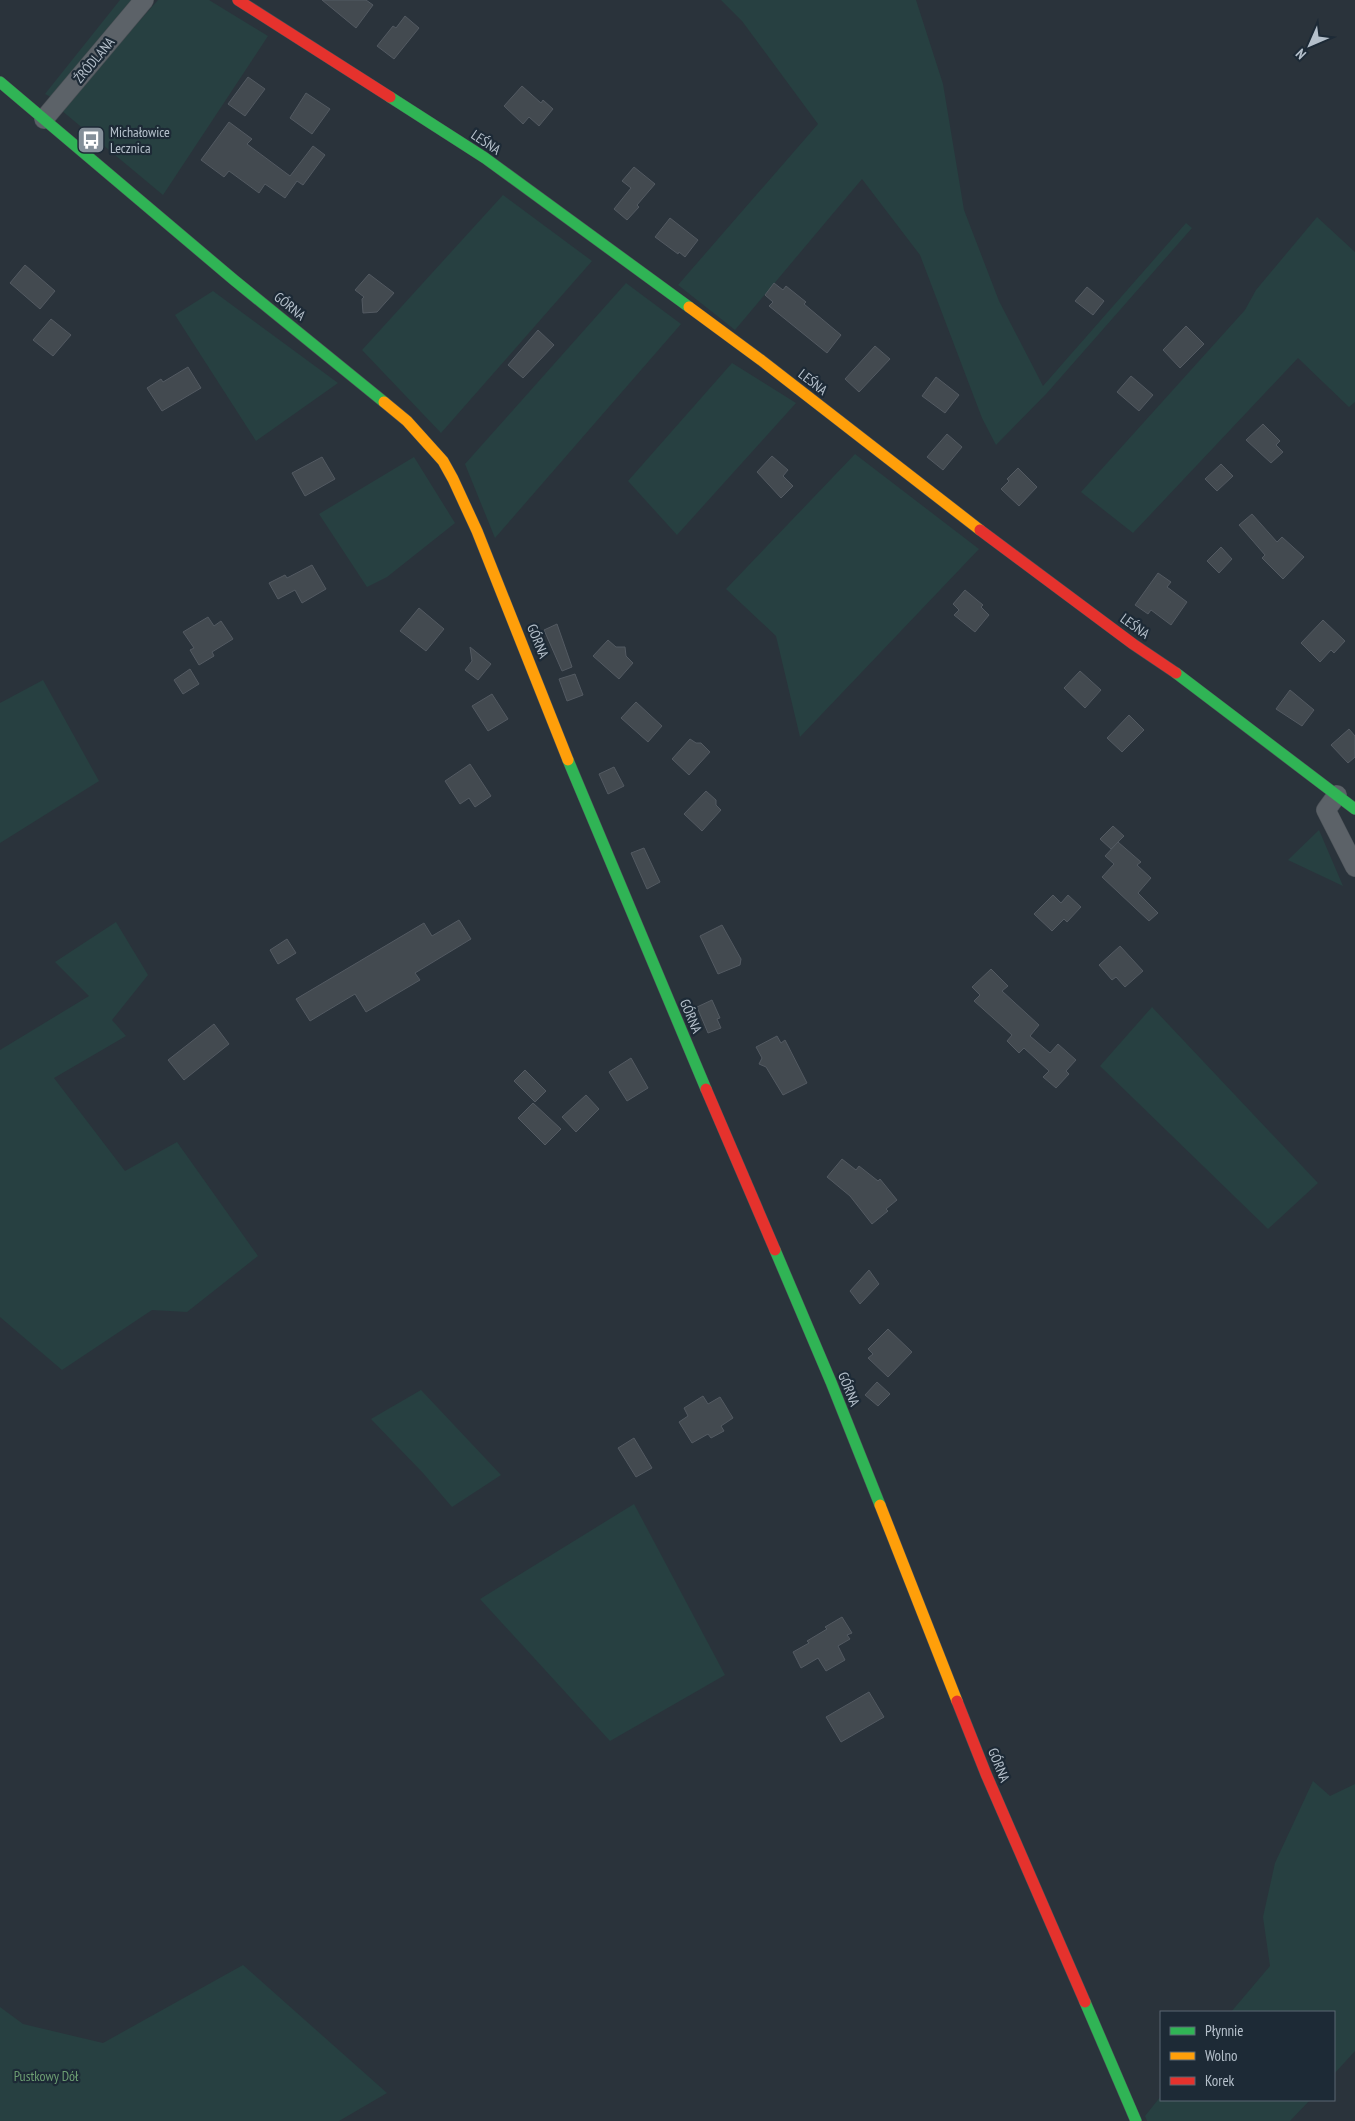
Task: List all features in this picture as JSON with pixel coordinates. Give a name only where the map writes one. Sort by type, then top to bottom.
[{"type":"street","name":"ŹRÓDLANA","points":[[44,119],[144,0]]},
{"type":"street","name":"LEŚNA","points":[[238,0],[485,158],[762,360],[950,507],[1133,644],[1191,684],[1248,730],[1355,809]]},
{"type":"street","name":"GÓRNA","points":[[0,82],[234,280],[407,421],[443,462],[453,479],[477,531],[593,823],[831,1382],[986,1774],[1136,2121]]},
{"type":"street","points":[[1337,795],[1326,810],[1355,867]]},
{"type":"green space","points":[[120,0],[137,0],[51,97],[45,94]]},
{"type":"green space","points":[[158,0],[209,0],[268,36],[163,195],[61,110]]},
{"type":"green space","points":[[721,0],[916,0],[943,84],[964,210],[999,301],[1043,386],[1186,223],[1192,228],[1047,393],[996,445],[982,418],[920,255],[862,179],[735,330],[678,285],[818,124],[742,21]]},
{"type":"green space","points":[[503,195],[592,261],[441,433],[362,350]]},
{"type":"green space","points":[[1317,217],[1355,252],[1355,402],[1349,407],[1298,358],[1133,533],[1081,492],[1245,310],[1256,290]]},
{"type":"green space","points":[[626,283],[681,324],[495,538],[465,464]]},
{"type":"green space","points":[[213,291],[338,383],[256,441],[175,315]]},
{"type":"green space","points":[[732,363],[796,403],[677,535],[628,481]]},
{"type":"green space","points":[[855,454],[979,549],[800,737],[776,636],[726,589]]},
{"type":"green space","points":[[414,457],[455,523],[387,577],[367,587],[319,514]]},
{"type":"green space","points":[[43,680],[99,781],[0,843],[0,703]]},
{"type":"green space","points":[[1319,830],[1343,886],[1288,860]]},
{"type":"green space","points":[[116,922],[148,975],[112,1020],[126,1036],[54,1078],[125,1171],[177,1142],[258,1256],[187,1312],[152,1310],[62,1370],[0,1317],[0,1050],[89,996],[55,962]]},
{"type":"green space","points":[[1152,1007],[1318,1183],[1268,1229],[1100,1066]]},
{"type":"green space","points":[[421,1390],[501,1475],[452,1507],[423,1473],[371,1419]]},
{"type":"green space","points":[[634,1504],[725,1675],[610,1741],[480,1599]]},
{"type":"green space","points":[[1313,1781],[1330,1796],[1355,1784],[1355,2051],[1335,2073],[1335,2011],[1232,2011],[1270,1966],[1263,1917],[1275,1863]]},
{"type":"green space","name":"Pustkowy Dół","points":[[243,1965],[387,2093],[339,2121],[0,2121],[0,2007],[23,2024],[103,2043]]},
{"type":"green space","points":[[1160,2097],[1160,2101],[1309,2101],[1290,2121],[1147,2121],[1145,2116]]},
{"type":"building","points":[[322,0],[366,0],[373,5],[356,28]]},
{"type":"building","points":[[405,16],[419,28],[394,59],[377,46],[393,26],[396,28]]},
{"type":"building","points":[[248,77],[265,89],[245,116],[228,104]]},
{"type":"building","points":[[522,86],[541,103],[543,100],[553,109],[539,126],[529,117],[523,124],[504,106]]},
{"type":"building","points":[[306,93],[330,109],[312,134],[290,118]]},
{"type":"building","points":[[229,122],[252,139],[247,144],[290,176],[313,146],[325,155],[303,185],[297,181],[285,198],[265,184],[259,193],[229,171],[224,177],[201,160]]},
{"type":"building","points":[[634,167],[655,184],[627,220],[614,209],[631,188],[622,181]]},
{"type":"building","points":[[670,218],[698,240],[685,257],[655,237]]},
{"type":"building","points":[[25,265],[55,291],[40,309],[10,283]]},
{"type":"building","points":[[369,274],[394,293],[377,312],[363,313],[362,299],[364,297],[355,290]]},
{"type":"building","points":[[774,283],[783,290],[786,286],[841,335],[827,353],[769,306],[773,302],[765,295]]},
{"type":"building","points":[[1087,287],[1104,301],[1093,315],[1075,301]]},
{"type":"building","points":[[51,319],[71,335],[53,356],[33,340]]},
{"type":"building","points":[[1186,326],[1204,344],[1180,368],[1163,350]]},
{"type":"building","points":[[538,330],[554,345],[523,378],[508,365]]},
{"type":"building","points":[[875,346],[890,359],[859,392],[845,379]]},
{"type":"building","points":[[188,367],[201,388],[162,411],[147,388],[161,379],[163,382]]},
{"type":"building","points":[[1131,376],[1153,395],[1139,411],[1117,392]]},
{"type":"building","points":[[936,377],[959,395],[945,413],[922,396]]},
{"type":"building","points":[[1263,424],[1280,441],[1276,445],[1283,452],[1271,463],[1246,440]]},
{"type":"building","points":[[947,434],[962,447],[943,470],[927,457]]},
{"type":"building","points":[[772,456],[788,470],[783,476],[793,486],[781,498],[757,472]]},
{"type":"building","points":[[322,457],[335,479],[305,496],[292,473]]},
{"type":"building","points":[[1221,464],[1233,476],[1217,491],[1205,479]]},
{"type":"building","points":[[1018,468],[1037,487],[1019,506],[1001,489],[1009,481],[1007,479]]},
{"type":"building","points":[[1252,514],[1277,542],[1282,537],[1304,557],[1283,579],[1262,558],[1265,555],[1239,525]]},
{"type":"building","points":[[1221,547],[1232,559],[1219,573],[1207,561]]},
{"type":"building","points":[[312,565],[326,589],[302,603],[295,590],[278,599],[269,583],[285,575],[287,578]]},
{"type":"building","points":[[1158,573],[1171,582],[1167,587],[1187,602],[1171,625],[1151,610],[1148,614],[1135,605]]},
{"type":"building","points":[[965,590],[983,605],[981,607],[989,615],[975,632],[954,615],[959,610],[953,604]]},
{"type":"building","points":[[419,608],[444,629],[426,651],[400,631]]},
{"type":"building","points":[[208,617],[214,626],[221,621],[233,639],[212,652],[214,656],[199,665],[190,650],[194,648],[183,632]]},
{"type":"building","points":[[1323,620],[1345,641],[1334,653],[1331,650],[1320,662],[1301,643]]},
{"type":"building","points":[[557,624],[572,667],[562,671],[544,630]]},
{"type":"building","points":[[608,640],[616,647],[625,647],[626,656],[633,663],[619,679],[593,656]]},
{"type":"building","points":[[470,647],[491,664],[478,680],[465,670],[472,661]]},
{"type":"building","points":[[190,669],[199,684],[183,694],[174,680]]},
{"type":"building","points":[[1080,671],[1101,690],[1085,708],[1064,688]]},
{"type":"building","points":[[575,674],[583,695],[567,701],[559,679]]},
{"type":"building","points":[[1290,690],[1314,710],[1302,726],[1276,709]]},
{"type":"building","points":[[492,694],[508,719],[488,731],[472,706]]},
{"type":"building","points":[[636,702],[662,726],[648,742],[621,718]]},
{"type":"building","points":[[1129,715],[1144,730],[1122,752],[1107,738]]},
{"type":"building","points":[[1349,729],[1355,736],[1355,757],[1348,763],[1331,745]]},
{"type":"building","points":[[690,739],[696,743],[701,743],[710,752],[689,775],[672,759]]},
{"type":"building","points":[[470,764],[491,796],[475,807],[469,798],[460,804],[445,781]]},
{"type":"building","points":[[614,767],[624,786],[608,794],[599,774]]},
{"type":"building","points":[[706,791],[716,800],[716,805],[721,810],[702,831],[684,814]]},
{"type":"building","points":[[1113,826],[1124,836],[1111,849],[1100,839]]},
{"type":"building","points":[[1118,842],[1141,862],[1137,865],[1151,878],[1138,893],[1158,913],[1149,921],[1102,877],[1114,864],[1105,856]]},
{"type":"building","points":[[644,848],[660,882],[647,889],[631,853]]},
{"type":"building","points":[[1053,895],[1061,903],[1068,895],[1081,907],[1067,922],[1064,919],[1052,931],[1034,914]]},
{"type":"building","points":[[459,920],[471,939],[415,973],[420,980],[366,1012],[355,994],[310,1021],[296,999],[424,923],[432,936]]},
{"type":"building","points":[[722,925],[741,959],[740,965],[718,974],[700,936]]},
{"type":"building","points":[[287,939],[296,953],[278,964],[270,950]]},
{"type":"building","points":[[1120,946],[1143,971],[1125,987],[1116,977],[1112,980],[1099,965]]},
{"type":"building","points":[[991,969],[1008,986],[1002,991],[1039,1025],[1030,1036],[1050,1053],[1058,1044],[1076,1060],[1066,1071],[1069,1074],[1056,1088],[1043,1077],[1049,1071],[1024,1048],[1019,1053],[1007,1041],[1012,1035],[974,1001],[980,995],[972,987]]},
{"type":"building","points":[[712,1000],[720,1018],[717,1019],[721,1028],[708,1033],[697,1007]]},
{"type":"building","points":[[214,1024],[229,1044],[184,1080],[168,1060]]},
{"type":"building","points":[[777,1036],[781,1043],[785,1040],[807,1083],[783,1095],[766,1067],[759,1064],[762,1058],[756,1047]]},
{"type":"building","points":[[631,1058],[648,1088],[627,1101],[609,1072]]},
{"type":"building","points":[[525,1070],[546,1091],[535,1102],[514,1081]]},
{"type":"building","points":[[586,1095],[599,1109],[576,1132],[562,1117]]},
{"type":"building","points":[[533,1103],[561,1129],[545,1145],[518,1118]]},
{"type":"building","points":[[842,1159],[856,1170],[859,1166],[878,1181],[880,1179],[897,1200],[886,1209],[888,1211],[872,1224],[850,1196],[827,1177]]},
{"type":"building","points":[[869,1270],[879,1284],[860,1304],[850,1291]]},
{"type":"building","points":[[888,1329],[912,1352],[888,1377],[868,1358],[873,1354],[868,1349]]},
{"type":"building","points":[[877,1382],[890,1394],[878,1406],[865,1395]]},
{"type":"building","points":[[703,1396],[708,1404],[720,1397],[733,1418],[721,1426],[724,1431],[711,1438],[708,1434],[692,1443],[679,1422],[688,1416],[684,1408]]},
{"type":"building","points":[[634,1438],[652,1468],[636,1477],[618,1448]]},
{"type":"building","points":[[842,1617],[852,1633],[847,1635],[850,1639],[838,1646],[845,1660],[826,1671],[818,1658],[801,1668],[793,1652],[809,1643],[807,1641]]},
{"type":"building","points":[[869,1692],[884,1717],[841,1742],[826,1717]]},
{"type":"traffic: fast","points":[[0,82],[234,280],[384,402]]},
{"type":"traffic: fast","points":[[390,97],[485,158],[689,307]]},
{"type":"traffic: fast","points":[[1176,673],[1355,809]]},
{"type":"traffic: fast","points":[[568,760],[706,1089]]},
{"type":"traffic: fast","points":[[775,1250],[831,1382],[880,1505]]},
{"type":"traffic: fast","points":[[1085,2002],[1136,2121]]},
{"type":"traffic: slow","points":[[689,307],[761,360],[980,530]]},
{"type":"traffic: slow","points":[[384,402],[407,421],[443,461],[453,479],[477,531],[568,760]]},
{"type":"traffic: slow","points":[[880,1505],[957,1701]]},
{"type":"traffic: jam","points":[[238,0],[390,97]]},
{"type":"traffic: jam","points":[[980,530],[1133,644],[1176,673]]},
{"type":"traffic: jam","points":[[706,1089],[775,1250]]},
{"type":"traffic: jam","points":[[957,1701],[986,1774],[1085,2002]]},
{"type":"place","name":"Michałowice Lecznica","points":[[91,140]]}]
